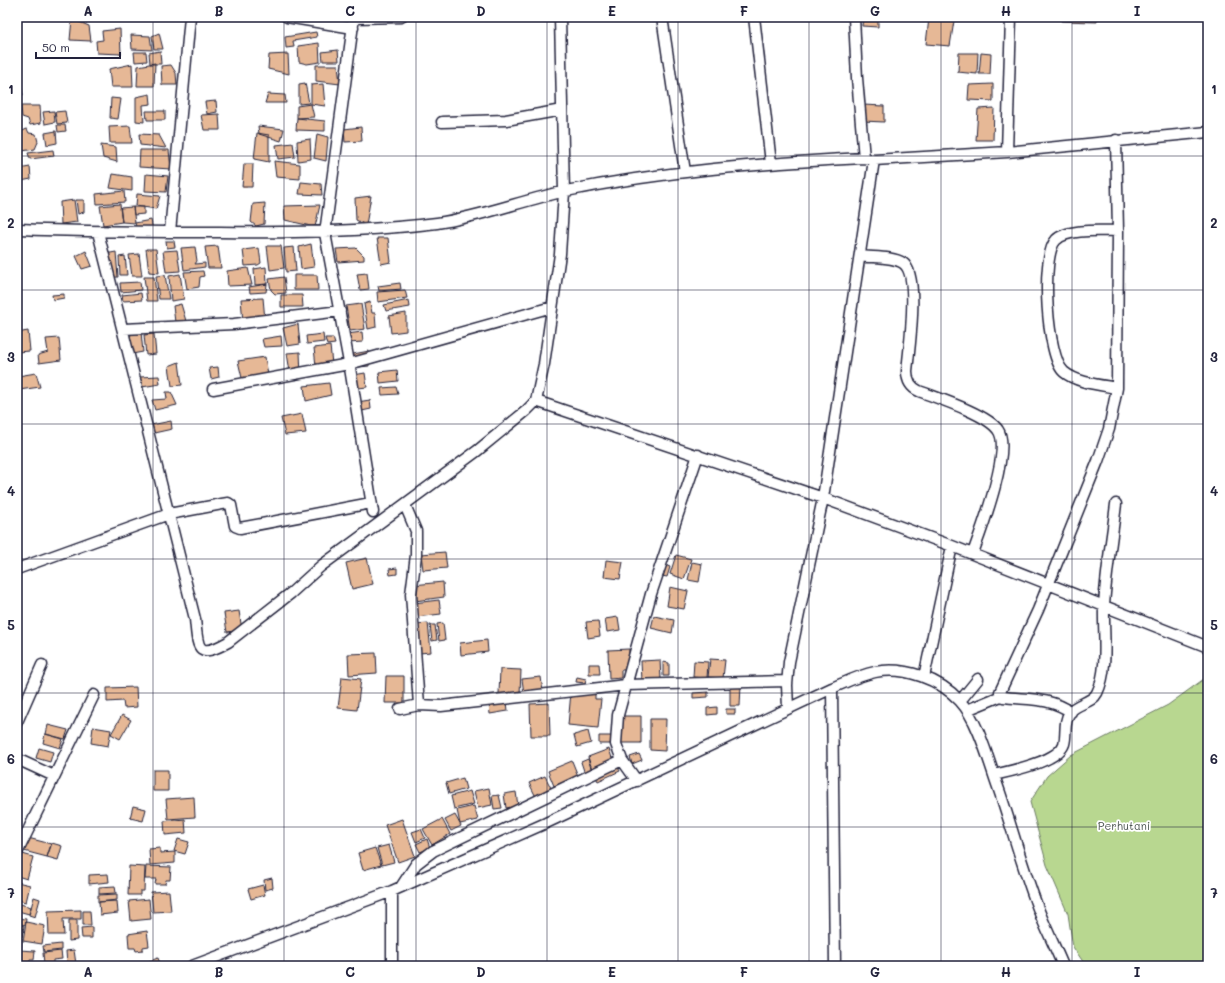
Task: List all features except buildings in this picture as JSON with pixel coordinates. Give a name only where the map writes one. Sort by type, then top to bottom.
[{"type":"street","points":[[170,232],[190,17]]},
{"type":"street","points":[[287,17],[354,21],[401,17]]},
{"type":"street","points":[[98,232],[169,514],[194,619],[197,643],[202,649],[208,651],[228,642],[291,593],[321,566],[477,451],[536,401],[544,364],[560,254],[564,192],[560,17]]},
{"type":"street","points":[[662,17],[685,172]]},
{"type":"street","points":[[754,17],[771,163]]},
{"type":"street","points":[[788,708],[787,687],[789,662],[823,498],[860,256],[869,159],[856,72],[854,17]]},
{"type":"street","points":[[1007,152],[1011,17]]},
{"type":"street","points":[[17,569],[169,514],[228,503],[232,509],[235,526],[242,528],[372,507],[340,311],[325,233],[354,21]]},
{"type":"street","points":[[442,122],[506,120],[562,110]]},
{"type":"street","points":[[17,229],[98,232],[325,233],[438,222],[524,203],[564,192],[685,172],[771,163],[1007,152],[1208,132]]},
{"type":"street","points":[[1001,696],[1001,688],[1027,635],[1049,584],[1098,462],[1109,428],[1117,388],[1118,231],[1116,140]]},
{"type":"street","points":[[1117,388],[1074,378],[1064,373],[1058,365],[1050,337],[1048,261],[1052,245],[1056,239],[1063,236],[1086,231],[1118,231]]},
{"type":"street","points":[[860,256],[900,261],[909,270],[912,295],[907,370],[908,380],[911,386],[919,391],[987,420],[995,426],[1001,437],[1002,450],[987,512],[972,554]]},
{"type":"street","points":[[213,388],[349,364],[552,307]]},
{"type":"street","points":[[123,329],[234,324],[340,311]]},
{"type":"street","points":[[536,401],[823,498],[952,546],[1208,647]]},
{"type":"street","points":[[637,781],[625,765],[616,744],[616,725],[656,578],[698,455]]},
{"type":"street","points":[[405,504],[416,531],[416,555],[411,594],[419,705]]},
{"type":"street","points":[[994,776],[1034,764],[1056,754],[1064,744],[1066,722],[1070,712],[1094,697],[1098,689],[1103,670],[1104,606],[1116,504]]},
{"type":"street","points":[[924,677],[952,546]]},
{"type":"street","points":[[17,722],[42,665]]},
{"type":"street","points":[[192,966],[396,889],[637,781],[832,688],[881,671],[908,672],[924,677],[944,688],[960,701],[967,710],[994,776],[1041,915],[1063,966]]},
{"type":"street","points":[[960,701],[978,679]]},
{"type":"street","points":[[400,709],[419,705],[442,706],[626,685],[787,687]]},
{"type":"street","points":[[832,688],[835,966]]},
{"type":"street","points":[[17,853],[94,695]]},
{"type":"street","points":[[967,710],[1001,696],[1041,699],[1061,706],[1070,712]]},
{"type":"street","points":[[17,759],[54,776]]},
{"type":"street","points":[[392,966],[396,889],[414,867],[433,851],[625,765]]},
{"type":"green space","name":"Perhutani","points":[[1208,676],[1208,966],[1086,966],[1073,947],[1068,914],[1047,865],[1030,802],[1047,776],[1071,755],[1168,705]]}]
